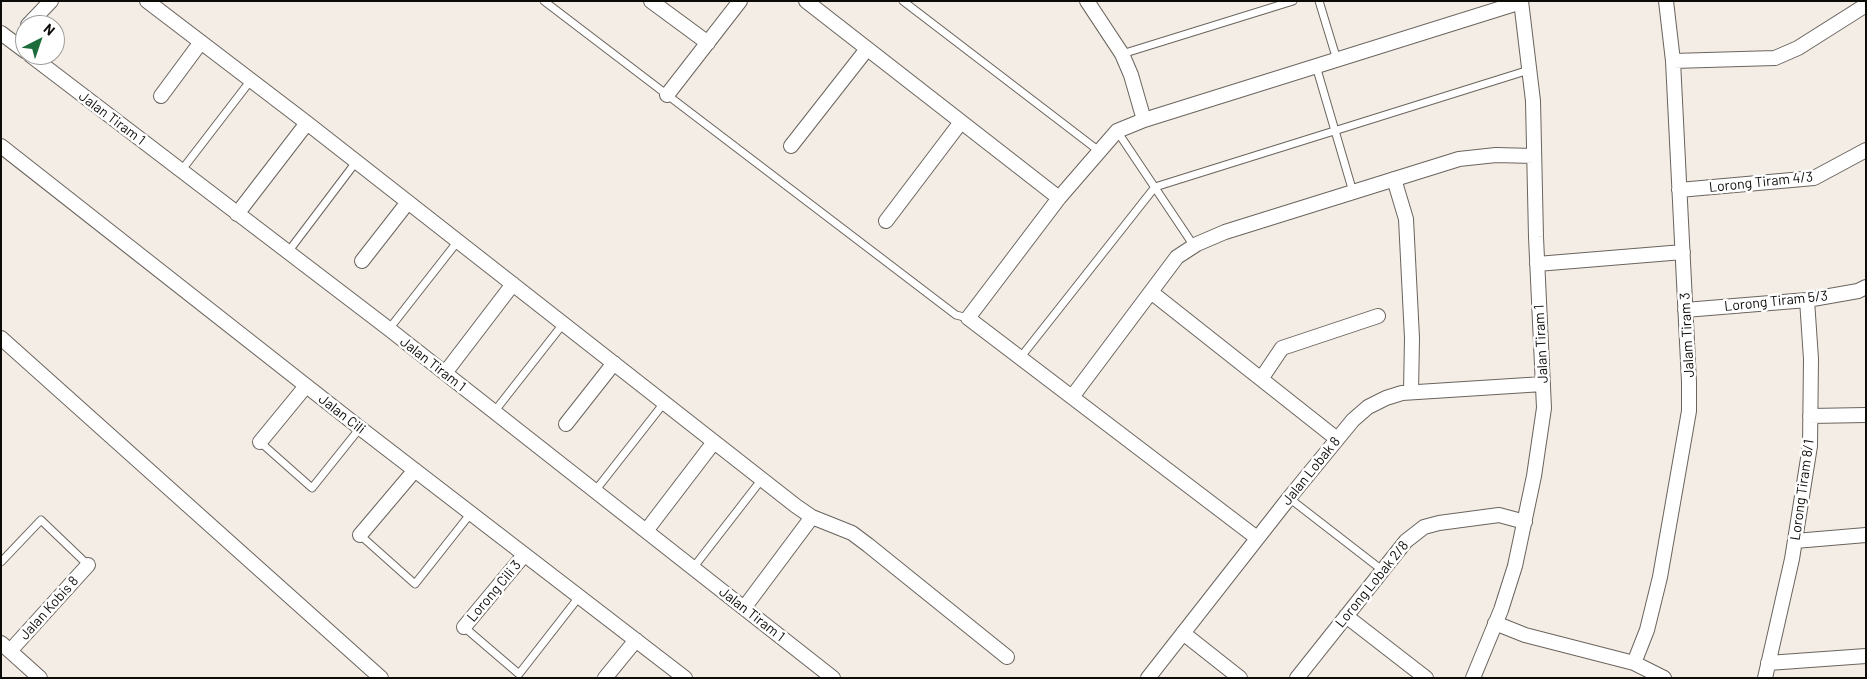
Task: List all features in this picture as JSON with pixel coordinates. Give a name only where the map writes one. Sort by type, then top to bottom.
[{"type":"street","points":[[38,15],[51,1]]},
{"type":"street","points":[[147,1],[307,123],[762,479],[812,517],[852,533],[1007,657]]},
{"type":"street","points":[[651,1],[708,43]]},
{"type":"street","points":[[667,95],[740,1]]},
{"type":"street","points":[[806,1],[1059,198]]},
{"type":"street","points":[[1087,1],[1122,54],[1131,75],[1144,120]]},
{"type":"street","name":"Jalam Tiram 3","points":[[1634,663],[1647,630],[1660,578],[1689,411],[1673,62],[1666,1]]},
{"type":"street","points":[[1258,538],[968,318],[1059,198],[1117,131],[1144,120],[1521,2]]},
{"type":"street","name":"Jalan Tiram 1","points":[[1473,678],[1515,566],[1534,476],[1544,408],[1537,264],[1533,101],[1521,2]]},
{"type":"street","points":[[1673,62],[1775,58],[1798,48],[1866,5]]},
{"type":"street","points":[[161,96],[201,42]]},
{"type":"street","points":[[791,146],[867,49]]},
{"type":"street","name":"Jalan Tiram 1","points":[[43,65],[445,373],[833,678]]},
{"type":"street","points":[[886,222],[961,122]]},
{"type":"street","points":[[238,214],[307,123]]},
{"type":"street","name":"Jalan Cili","points":[[1,146],[306,386],[685,678]]},
{"type":"street","name":"Lorong Tiram 4/3","points":[[1679,190],[1814,178],[1866,150]]},
{"type":"street","points":[[1072,397],[1177,257],[1194,246],[1225,232],[1459,159],[1496,155],[1534,156]]},
{"type":"street","points":[[1394,179],[1406,219],[1412,338],[1411,392]]},
{"type":"street","points":[[362,261],[408,202]]},
{"type":"street","points":[[1537,264],[1683,252]]},
{"type":"street","points":[[445,373],[513,284]]},
{"type":"street","name":"Lorong Tiram 5/3","points":[[1685,310],[1807,300],[1858,291],[1866,287]]},
{"type":"street","points":[[1151,292],[1337,439]]},
{"type":"street","name":"Lorong Tiram 8/1","points":[[1764,678],[1795,541],[1810,446],[1811,359],[1807,300]]},
{"type":"street","points":[[1261,379],[1282,348],[1378,316]]},
{"type":"street","points":[[1,338],[381,678]]},
{"type":"street","points":[[566,424],[614,363]]},
{"type":"street","name":"Jalan Lobak 8","points":[[1148,678],[1289,498],[1353,420],[1368,407],[1386,398],[1411,392],[1542,384]]},
{"type":"street","points":[[260,442],[306,386]]},
{"type":"street","points":[[1810,416],[1866,415]]},
{"type":"street","points":[[646,531],[714,442]]},
{"type":"street","points":[[360,535],[415,470]]},
{"type":"street","name":"Lorong Lobak 2/8","points":[[1297,678],[1406,541],[1424,527],[1439,523],[1499,515],[1525,522]]},
{"type":"street","points":[[744,608],[812,517]]},
{"type":"street","points":[[1795,541],[1866,535]]},
{"type":"street","name":"Lorong Cili 3","points":[[464,627],[524,555]]},
{"type":"street","name":"Jalan Kobis 8","points":[[6,647],[88,565]]},
{"type":"street","points":[[1346,616],[1426,678]]},
{"type":"street","points":[[1495,623],[1525,636],[1634,663],[1664,678]]},
{"type":"street","points":[[1183,633],[1240,678]]},
{"type":"street","points":[[605,678],[636,640]]},
{"type":"street","points":[[6,647],[34,676]]},
{"type":"street","points":[[1768,663],[1866,656]]},
{"type":"lane","points":[[544,1],[956,314],[968,318]]},
{"type":"lane","points":[[903,1],[1099,151]]},
{"type":"lane","points":[[1122,54],[1293,1]]},
{"type":"lane","points":[[1319,1],[1337,60]]},
{"type":"lane","points":[[1316,66],[1353,192]]},
{"type":"lane","points":[[1020,358],[1155,187],[1529,70]]},
{"type":"lane","points":[[181,171],[251,80]]},
{"type":"lane","points":[[1117,131],[1194,246]]},
{"type":"lane","points":[[288,252],[356,162]]},
{"type":"lane","points":[[389,330],[458,241]]},
{"type":"lane","points":[[494,412],[563,324]]},
{"type":"lane","points":[[595,491],[664,403]]},
{"type":"lane","points":[[260,442],[312,488],[360,428]]},
{"type":"lane","points":[[693,568],[762,479]]},
{"type":"lane","points":[[1289,498],[1382,570]]},
{"type":"lane","points":[[360,535],[415,584],[470,513]]},
{"type":"lane","points":[[1,562],[41,520],[88,565]]},
{"type":"lane","points":[[464,627],[519,674],[579,597]]}]
